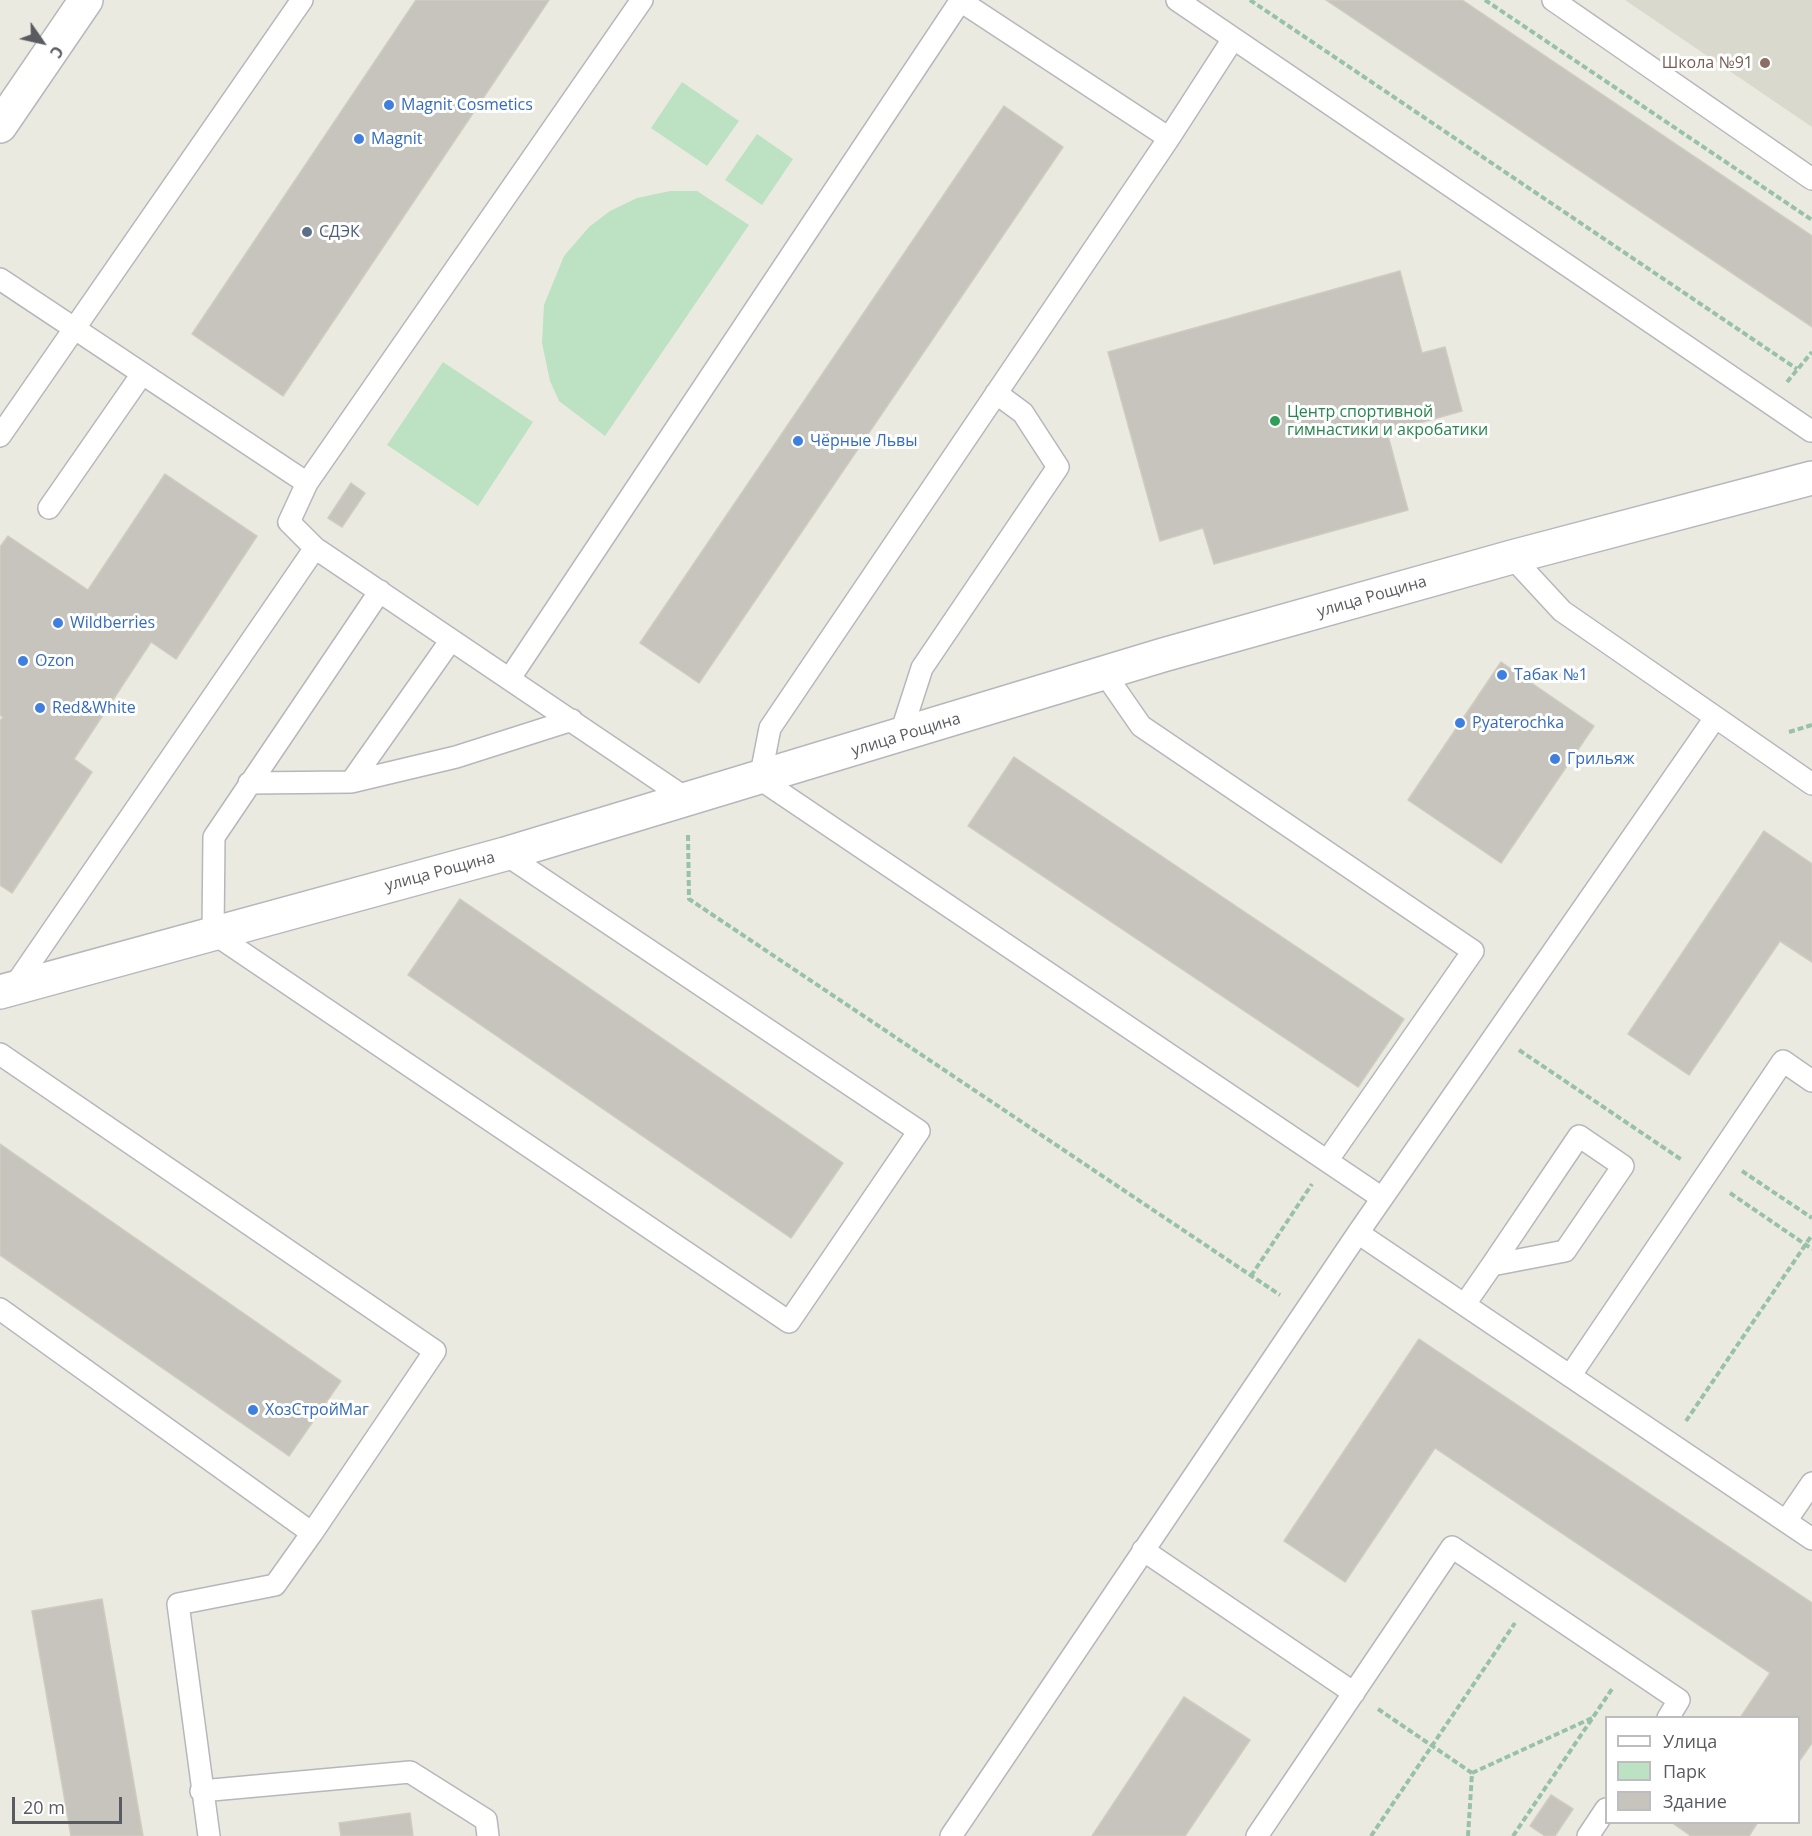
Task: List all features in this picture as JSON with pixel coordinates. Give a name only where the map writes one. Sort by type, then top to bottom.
[{"type":"street","points":[[0,126],[62,16],[86,0]]},
{"type":"street","name":"улица Рощина","points":[[7,990],[506,854],[1105,674],[1512,557],[1812,478]]},
{"type":"lane","points":[[0,436],[75,331],[302,0]]},
{"type":"lane","points":[[642,0],[307,483],[289,522],[315,548],[687,799]]},
{"type":"lane","points":[[510,678],[960,0],[1169,138]]},
{"type":"lane","points":[[1177,0],[1812,433]]},
{"type":"lane","points":[[1552,0],[1812,179]]},
{"type":"lane","points":[[1233,39],[1169,138],[770,728],[760,779],[1382,1198]]},
{"type":"lane","points":[[0,279],[75,331],[307,483]]},
{"type":"lane","points":[[50,508],[142,374]]},
{"type":"lane","points":[[900,736],[922,668],[1058,467],[1023,413],[996,393]]},
{"type":"lane","points":[[7,990],[315,548]]},
{"type":"lane","points":[[1512,557],[1562,611],[1812,784]]},
{"type":"lane","points":[[380,591],[214,837],[213,933],[789,1322],[919,1131],[506,854]]},
{"type":"lane","points":[[351,782],[451,640]]},
{"type":"lane","points":[[1105,674],[1141,726],[1473,951],[1327,1161]]},
{"type":"lane","points":[[951,1836],[1358,1233],[1715,718]]},
{"type":"lane","points":[[249,783],[351,782],[456,757],[572,720]]},
{"type":"lane","points":[[0,1054],[435,1351],[275,1585],[178,1604],[201,1791],[209,1836]]},
{"type":"lane","points":[[1570,1376],[1783,1061],[1812,1081]]},
{"type":"lane","points":[[1466,1304],[1492,1265],[1579,1137],[1623,1166],[1565,1251],[1492,1265]]},
{"type":"lane","points":[[1358,1233],[1812,1539]]},
{"type":"lane","points":[[0,1309],[312,1533]]},
{"type":"lane","points":[[1786,1521],[1812,1483]]},
{"type":"lane","points":[[1257,1836],[1452,1547],[1679,1700],[1669,1716]]},
{"type":"lane","points":[[1143,1550],[1354,1693]]},
{"type":"lane","points":[[201,1791],[410,1772],[486,1820],[489,1836]]},
{"type":"lane","points":[[1588,1836],[1605,1810]]},
{"type":"path","points":[[1250,0],[1797,369],[1812,352]]},
{"type":"path","points":[[1485,0],[1812,220]]},
{"type":"path","points":[[687,799],[689,899],[1306,1312]]},
{"type":"path","points":[[1496,1035],[1812,1249]]},
{"type":"path","points":[[1719,1155],[1812,1218]]},
{"type":"path","points":[[1251,1276],[1327,1161]]},
{"type":"path","points":[[1671,1444],[1812,1235]]},
{"type":"path","points":[[1371,1836],[1530,1600]]},
{"type":"path","points":[[1513,1836],[1628,1666]]},
{"type":"path","points":[[1354,1693],[1472,1773]]},
{"type":"path","points":[[1472,1773],[1592,1718]]},
{"type":"path","points":[[1468,1836],[1472,1773]]},
{"type":"shaded area","name":"Школа №91","points":[[1625,0],[1812,0],[1812,127]]},
{"type":"green space","points":[[682,82],[739,121],[707,166],[651,128]]},
{"type":"green space","points":[[757,134],[793,159],[762,205],[725,180]]},
{"type":"green space","points":[[670,191],[697,191],[749,225],[605,436],[559,401],[550,381],[542,343],[544,305],[564,256],[589,227],[610,211],[637,198]]},
{"type":"green space","points":[[443,362],[533,422],[478,506],[387,445]]},
{"type":"building","points":[[416,0],[549,0],[283,396],[192,334]]},
{"type":"building","points":[[1326,0],[1462,0],[1812,236],[1812,327]]},
{"type":"building","points":[[1004,106],[1063,147],[699,683],[640,643]]},
{"type":"building","name":"Центр спортивной гимнастики и акробатики","points":[[1400,271],[1422,353],[1445,347],[1462,411],[1387,432],[1408,510],[1214,564],[1203,528],[1160,541],[1108,352]]},
{"type":"building","points":[[165,474],[257,536],[176,659],[151,642],[74,759],[92,772],[12,893],[0,885],[0,721],[3,717],[0,715],[0,547],[8,536],[88,590]]},
{"type":"building","points":[[351,483],[365,493],[342,527],[328,518]]},
{"type":"building","points":[[1501,662],[1594,726],[1501,863],[1408,800]]},
{"type":"building","points":[[1014,757],[1404,1019],[1358,1087],[968,826]]},
{"type":"building","points":[[1764,831],[1812,864],[1812,962],[1780,941],[1689,1075],[1628,1034]]},
{"type":"building","points":[[460,899],[843,1163],[791,1238],[408,975]]},
{"type":"building","points":[[0,1144],[341,1381],[289,1456],[0,1255]]},
{"type":"building","points":[[1419,1339],[1812,1603],[1812,1743],[1800,1760],[1800,1716],[1741,1716],[1770,1673],[1435,1448],[1345,1582],[1284,1541]]},
{"type":"building","points":[[102,1599],[143,1836],[71,1836],[32,1611]]},
{"type":"building","points":[[1184,1697],[1250,1740],[1185,1836],[1092,1836]]},
{"type":"building","points":[[1551,1795],[1573,1809],[1555,1836],[1545,1836],[1530,1826]]},
{"type":"building","points":[[410,1813],[413,1836],[341,1836],[339,1823]]},
{"type":"building","points":[[1674,1824],[1757,1824],[1749,1836],[1691,1836]]},
{"type":"place","name":"Школа №91","points":[[1765,63]]},
{"type":"place","name":"Magnit Cosmetics","points":[[389,105]]},
{"type":"place","name":"Magnit","points":[[359,139]]},
{"type":"place","name":"СДЭК","points":[[307,232]]},
{"type":"place","name":"Центр спортивной гимнастики и акробатики","points":[[1275,421]]},
{"type":"place","name":"Чёрные Львы","points":[[798,441]]},
{"type":"place","name":"Wildberries","points":[[58,623]]},
{"type":"place","name":"Ozon","points":[[23,661]]},
{"type":"place","name":"Табак №1","points":[[1502,675]]},
{"type":"place","name":"Red&White","points":[[40,708]]},
{"type":"place","name":"Pyaterochka","points":[[1460,723]]},
{"type":"place","name":"Грильяж","points":[[1555,759]]},
{"type":"place","name":"ХозСтройМаг","points":[[253,1410]]}]
